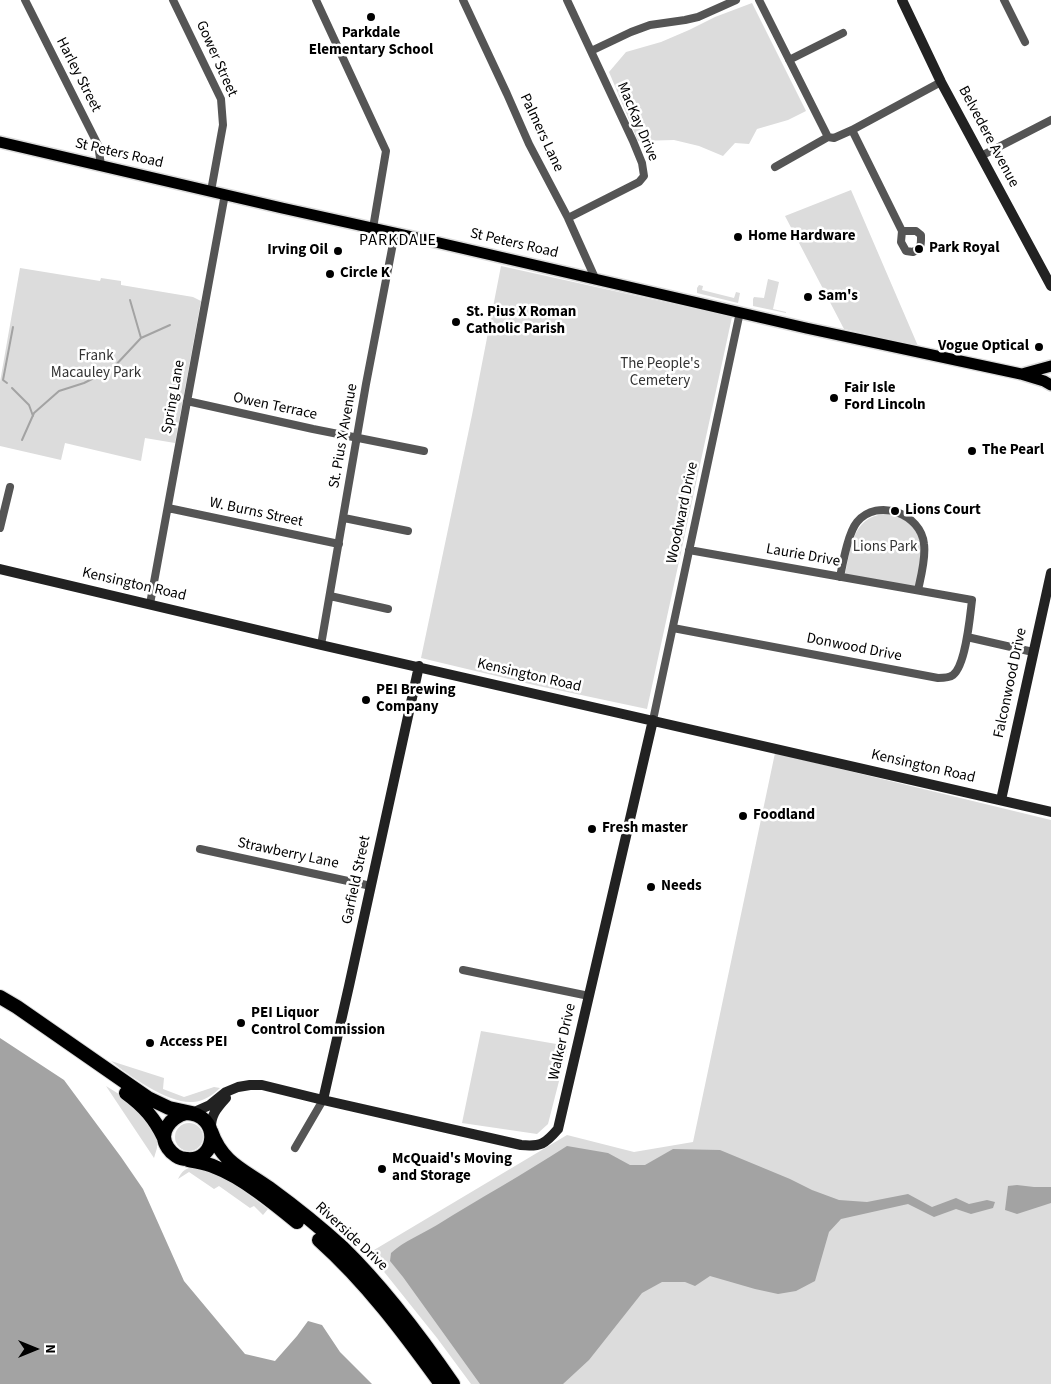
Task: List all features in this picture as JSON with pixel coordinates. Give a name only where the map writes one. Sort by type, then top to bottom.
[{"type":"highway","points":[[0,997],[148,1098],[169,1108],[192,1113],[204,1119],[211,1131],[211,1142],[206,1151],[198,1157],[188,1160],[175,1156],[166,1146],[154,1119],[139,1102],[0,1006]]},
{"type":"highway","points":[[164,1138],[167,1128],[174,1118],[186,1113],[192,1113]]},
{"type":"highway","name":"Riverside Drive","points":[[211,1131],[215,1143],[229,1160],[303,1214],[355,1260],[390,1298],[453,1384]]},
{"type":"highway","name":"Riverside Drive","points":[[188,1160],[209,1164],[230,1173],[312,1233],[344,1262],[381,1303],[441,1384]]},
{"type":"main road","name":"St Peters Road","points":[[0,142],[740,312],[1021,374],[1051,385]]},
{"type":"main road","name":"St Peters Road","points":[[1021,374],[1051,366]]},
{"type":"street","name":"Harley Street","points":[[25,0],[98,145],[101,165]]},
{"type":"street","name":"Gower Street","points":[[173,0],[221,99],[223,125],[211,191]]},
{"type":"street","points":[[316,0],[386,151],[373,228]]},
{"type":"street","name":"Palmers Lane","points":[[463,0],[529,144],[568,218],[595,278]]},
{"type":"street","name":"MacKay Drive","points":[[567,0],[633,141],[642,163],[644,176],[639,182],[568,218]]},
{"type":"street","points":[[591,51],[650,25],[698,17],[736,0]]},
{"type":"street","points":[[759,0],[828,137]]},
{"type":"street","name":"Belvedere Avenue","points":[[902,0],[941,82],[1051,286]]},
{"type":"street","points":[[1004,0],[1025,42]]},
{"type":"street","points":[[789,60],[843,33]]},
{"type":"street","points":[[775,166],[828,137],[834,138],[852,130],[941,82]]},
{"type":"street","points":[[981,156],[1051,120]]},
{"type":"street","points":[[852,130],[902,230]]},
{"type":"street","name":"Spring Lane","points":[[150,604],[224,194]]},
{"type":"street","name":"St. Pius X Avenue","points":[[321,645],[366,384],[395,233]]},
{"type":"street","name":"Woodward Drive","points":[[653,720],[740,312]]},
{"type":"street","name":"Owen Terrace","points":[[187,402],[424,452]]},
{"type":"street","points":[[0,528],[10,487]]},
{"type":"street","name":"W. Burns Street","points":[[168,508],[339,544]]},
{"type":"street","points":[[840,577],[852,532],[857,522],[873,511],[895,511],[913,522],[920,531],[924,544],[923,568],[918,590]]},
{"type":"street","points":[[344,518],[408,531]]},
{"type":"street","name":"Laurie Drive","points":[[689,550],[972,600]]},
{"type":"street","name":"Kensington Road","points":[[0,570],[1051,812]]},
{"type":"street","name":"Falconwood Drive","points":[[1001,800],[1051,573]]},
{"type":"street","points":[[330,596],[388,609]]},
{"type":"street","name":"Donwood Drive","points":[[673,628],[946,678],[953,675],[961,663],[968,637],[972,600]]},
{"type":"street","points":[[968,637],[1033,652]]},
{"type":"street","name":"Garfield Street","points":[[295,1148],[323,1100],[419,666]]},
{"type":"street","name":"Walker Drive","points":[[323,1100],[521,1145],[536,1146],[548,1140],[558,1129],[653,720]]},
{"type":"street","name":"Strawberry Lane","points":[[200,849],[370,886]]},
{"type":"street","points":[[463,970],[589,996]]},
{"type":"street","points":[[192,1113],[210,1106],[226,1092],[250,1084],[262,1085],[323,1100]]},
{"type":"street","points":[[211,1131],[210,1122],[212,1117],[220,1104],[228,1096],[240,1089],[250,1087],[272,1088]]},
{"type":"green space","points":[[752,3],[806,111],[788,120],[757,129],[749,144],[735,143],[723,156],[699,146],[674,140],[638,141],[609,72],[626,52],[661,42],[715,17]]},
{"type":"green space","points":[[851,190],[918,346],[844,329],[785,216]]},
{"type":"green space","name":"The People's Cemetery","points":[[501,266],[732,317],[647,709],[421,658]]},
{"type":"green space","name":"Frank Macauley Park","points":[[20,268],[100,281],[101,278],[121,281],[121,285],[193,297],[201,301],[175,443],[145,438],[141,461],[65,443],[61,460],[0,446],[0,382]]},
{"type":"green space","points":[[768,279],[779,282],[773,309],[786,313],[753,306],[754,297],[764,298]]},
{"type":"green space","points":[[699,285],[703,286],[702,290],[734,298],[736,292],[740,293],[738,303],[697,293]]},
{"type":"green space","name":"Lions Park","points":[[884,514],[897,516],[908,522],[919,537],[922,554],[915,587],[845,574],[852,545],[859,528],[873,516]]},
{"type":"green space","points":[[775,753],[1051,820],[1051,1384],[471,1384],[369,1253],[567,1135],[634,1152],[693,1142]]},
{"type":"green space","points":[[481,1031],[568,1046],[548,1124],[537,1134],[462,1123]]},
{"type":"green space","points":[[111,1061],[164,1078],[163,1089],[184,1097],[214,1087],[220,1088],[211,1095],[193,1102],[173,1099],[150,1088]]},
{"type":"green space","points":[[106,1086],[130,1101],[146,1115],[157,1138],[154,1158]]},
{"type":"green space","points":[[189,1123],[199,1127],[203,1137],[199,1147],[189,1151],[179,1147],[175,1137],[179,1127]]},
{"type":"green space","points":[[194,1167],[216,1173],[268,1209],[263,1215],[254,1206],[250,1208],[219,1186],[214,1189],[189,1172],[178,1179],[184,1170]]},
{"type":"shaded area","points":[[0,1038],[64,1080],[143,1189],[184,1281],[245,1354],[275,1361],[308,1321],[322,1325],[340,1352],[372,1384],[0,1384]]},
{"type":"shaded area","points":[[567,1146],[608,1153],[630,1165],[645,1165],[673,1149],[720,1150],[839,1200],[867,1202],[908,1194],[932,1207],[956,1198],[969,1204],[987,1200],[995,1202],[993,1208],[971,1214],[956,1209],[934,1217],[908,1204],[841,1219],[829,1232],[815,1281],[796,1291],[778,1294],[710,1276],[695,1286],[685,1282],[662,1282],[642,1293],[589,1360],[563,1384],[480,1384],[390,1261],[391,1253],[407,1241],[437,1225]]},
{"type":"shaded area","points":[[1008,1186],[1051,1187],[1051,1203],[1017,1214],[1005,1210]]},
{"type":"waterway","points":[[22,440],[34,413],[59,391],[84,383],[112,369],[141,338],[130,300]]},
{"type":"waterway","points":[[141,338],[170,325]]},
{"type":"waterway","points":[[7,383],[3,380],[13,327]]},
{"type":"waterway","points":[[12,388],[29,405],[33,416]]},
{"type":"place","name":"Parkdale Elementary School","points":[[371,17]]},
{"type":"place","name":"Home Hardware","points":[[738,237]]},
{"type":"place","name":"Park Royal","points":[[919,249]]},
{"type":"place","name":"Irving Oil","points":[[338,251]]},
{"type":"place","name":"Circle K","points":[[330,274]]},
{"type":"place","name":"Sam's","points":[[808,297]]},
{"type":"place","name":"St. Pius X Roman Catholic Parish","points":[[456,322]]},
{"type":"place","name":"Vogue Optical","points":[[1039,347]]},
{"type":"place","name":"Fair Isle Ford Lincoln","points":[[834,398]]},
{"type":"place","name":"The Pearl","points":[[972,451]]},
{"type":"place","name":"Lions Court","points":[[895,511]]},
{"type":"place","name":"PEI Brewing Company","points":[[366,700]]},
{"type":"place","name":"Foodland","points":[[743,816]]},
{"type":"place","name":"Fresh master","points":[[592,829]]},
{"type":"place","name":"Needs","points":[[651,887]]},
{"type":"place","name":"PEI Liquor Control Commission","points":[[241,1023]]},
{"type":"place","name":"Access PEI","points":[[150,1043]]},
{"type":"place","name":"McQuaid's Moving and Storage","points":[[382,1169]]},
{"type":"district","name":"PARKDALE","points":[[398,241]]}]
